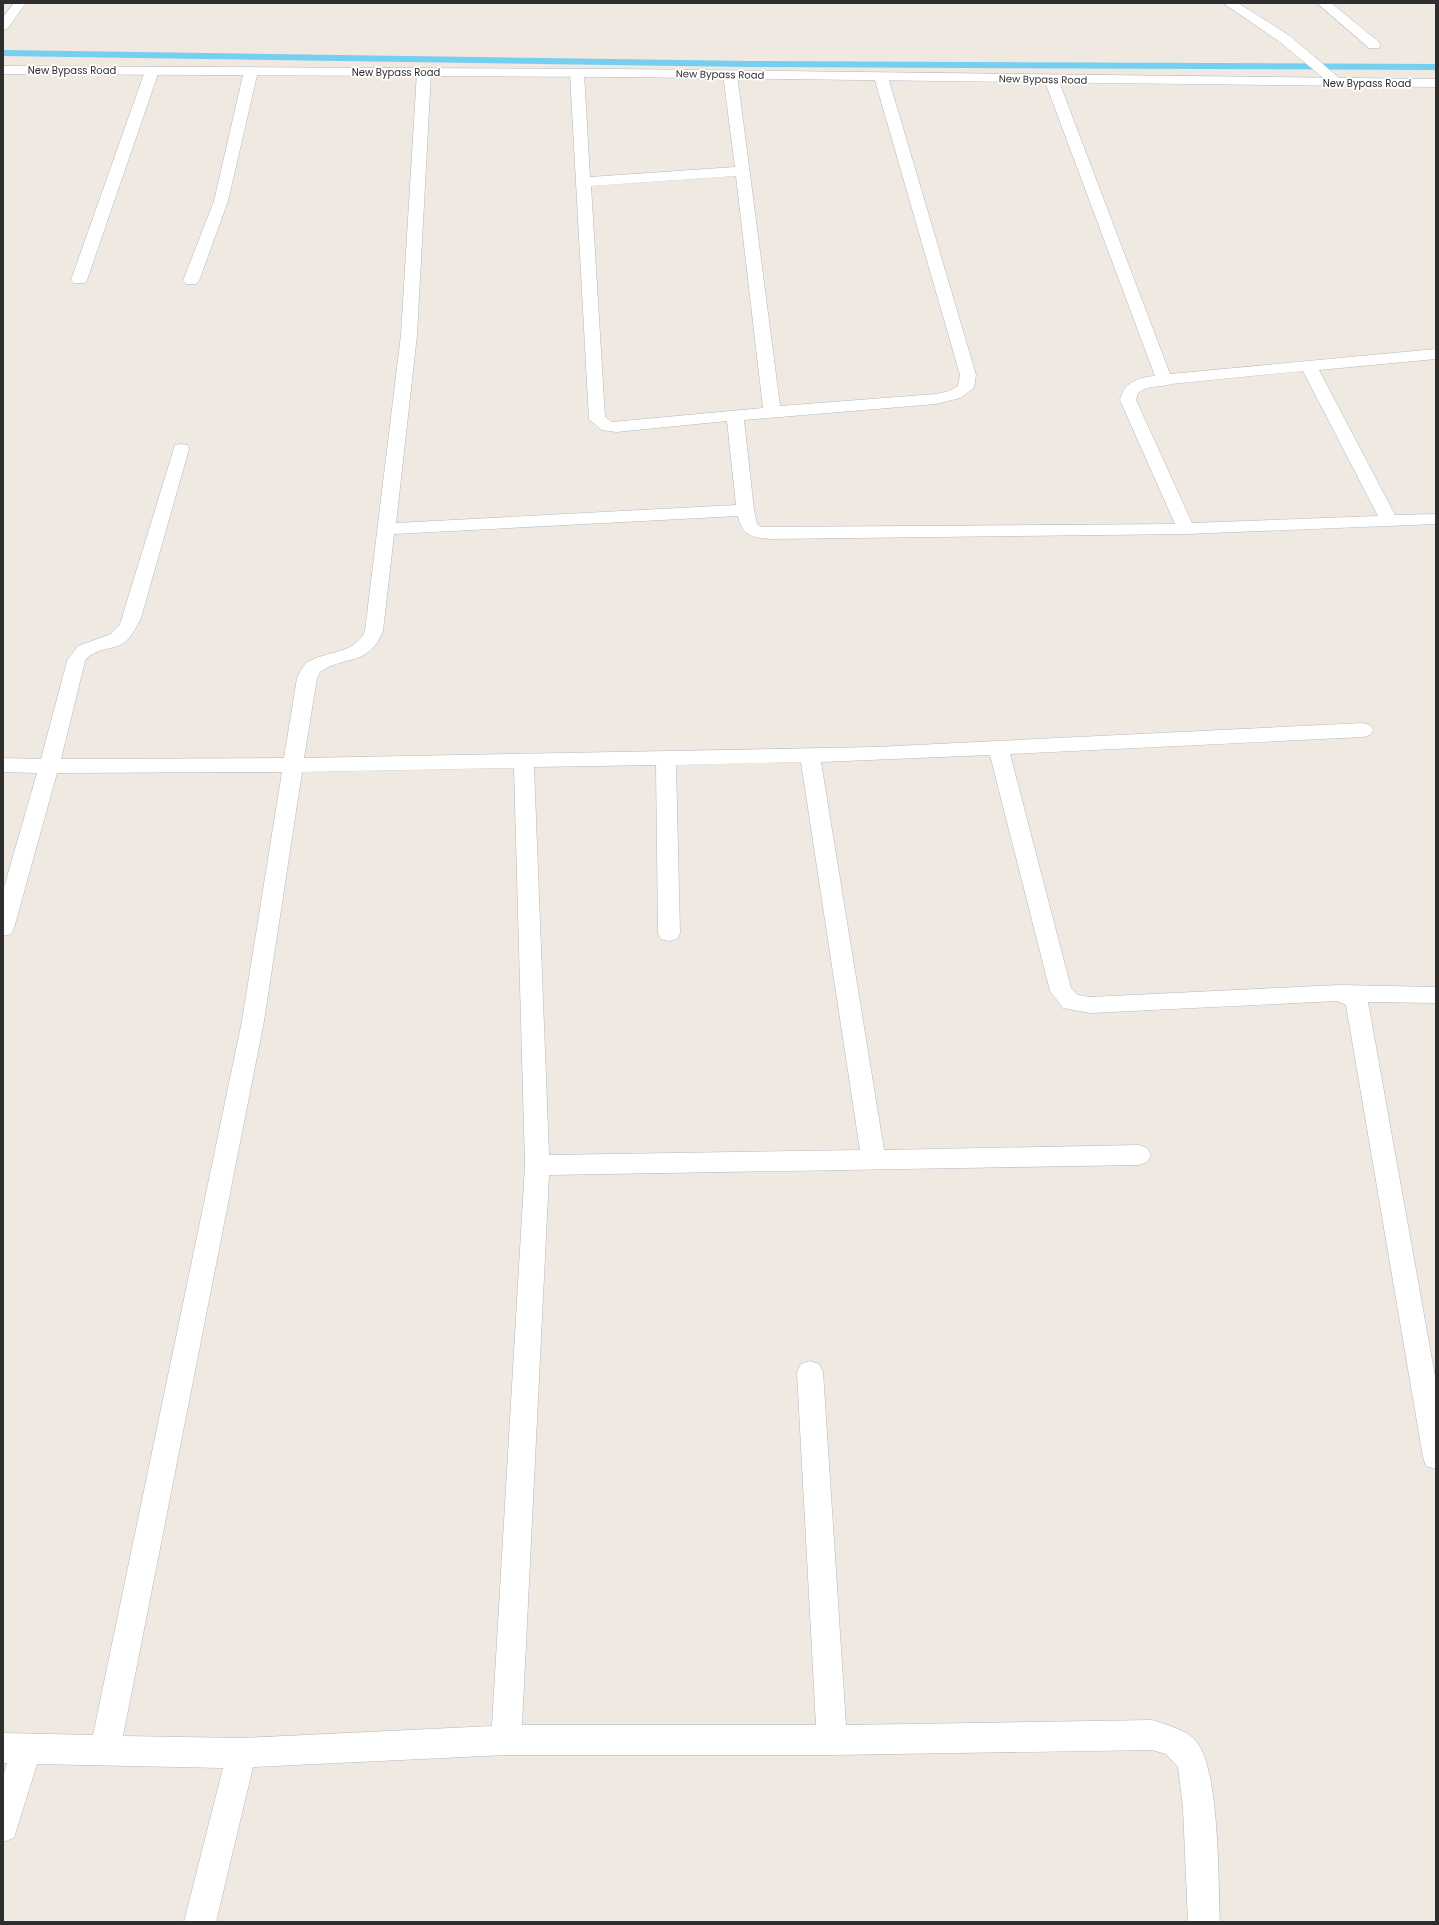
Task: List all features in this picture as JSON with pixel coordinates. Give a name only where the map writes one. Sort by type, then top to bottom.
[{"type":"street","points":[[3,26],[20,3]]},
{"type":"street","points":[[1229,3],[1285,39],[1338,83]]},
{"type":"street","points":[[1323,3],[1374,45]]},
{"type":"street","name":"New Bypass Road","points":[[3,70],[730,74],[1338,83],[1436,83]]},
{"type":"street","points":[[79,280],[152,70]]},
{"type":"street","points":[[191,281],[221,201],[251,71]]},
{"type":"street","points":[[105,1750],[253,1021],[307,678],[313,668],[329,661],[347,657],[362,649],[371,640],[374,630],[409,335],[424,72]]},
{"type":"street","points":[[577,73],[598,419],[608,426],[616,427],[772,412],[936,399],[954,395],[966,388],[968,375],[881,76]]},
{"type":"street","points":[[730,74],[772,412]]},
{"type":"street","points":[[1051,79],[1165,381]]},
{"type":"street","points":[[584,182],[742,171]]},
{"type":"street","points":[[1186,530],[1128,400],[1129,393],[1136,386],[1149,381],[1165,381],[1436,354]]},
{"type":"street","points":[[1309,366],[1390,522]]},
{"type":"street","points":[[735,416],[745,510],[749,526],[756,532],[771,534],[1186,530],[1436,519]]},
{"type":"street","points":[[3,928],[49,766],[76,661],[80,652],[92,646],[117,638],[126,630],[132,618],[181,449]]},
{"type":"street","points":[[386,529],[745,510]]},
{"type":"street","points":[[3,765],[293,765],[666,759],[998,748],[1363,730]]},
{"type":"street","points":[[998,748],[1061,991],[1071,1002],[1090,1005],[1339,993],[1436,995]]},
{"type":"street","points":[[810,755],[874,1160]]},
{"type":"street","points":[[666,759],[668,933]]},
{"type":"street","points":[[506,1740],[537,1165],[524,762]]},
{"type":"street","points":[[1339,993],[1356,1000],[1359,1011],[1436,1457]]},
{"type":"street","points":[[537,1165],[1139,1155]]},
{"type":"street","points":[[810,1372],[832,1740]]},
{"type":"street","points":[[3,1827],[15,1748],[242,1753],[506,1740],[832,1740],[1152,1735],[1177,1742],[1189,1756],[1197,1783],[1204,1922]]},
{"type":"street","points":[[200,1922],[242,1753]]},
{"type":"waterway","points":[[3,53],[749,64],[1436,67]]}]
